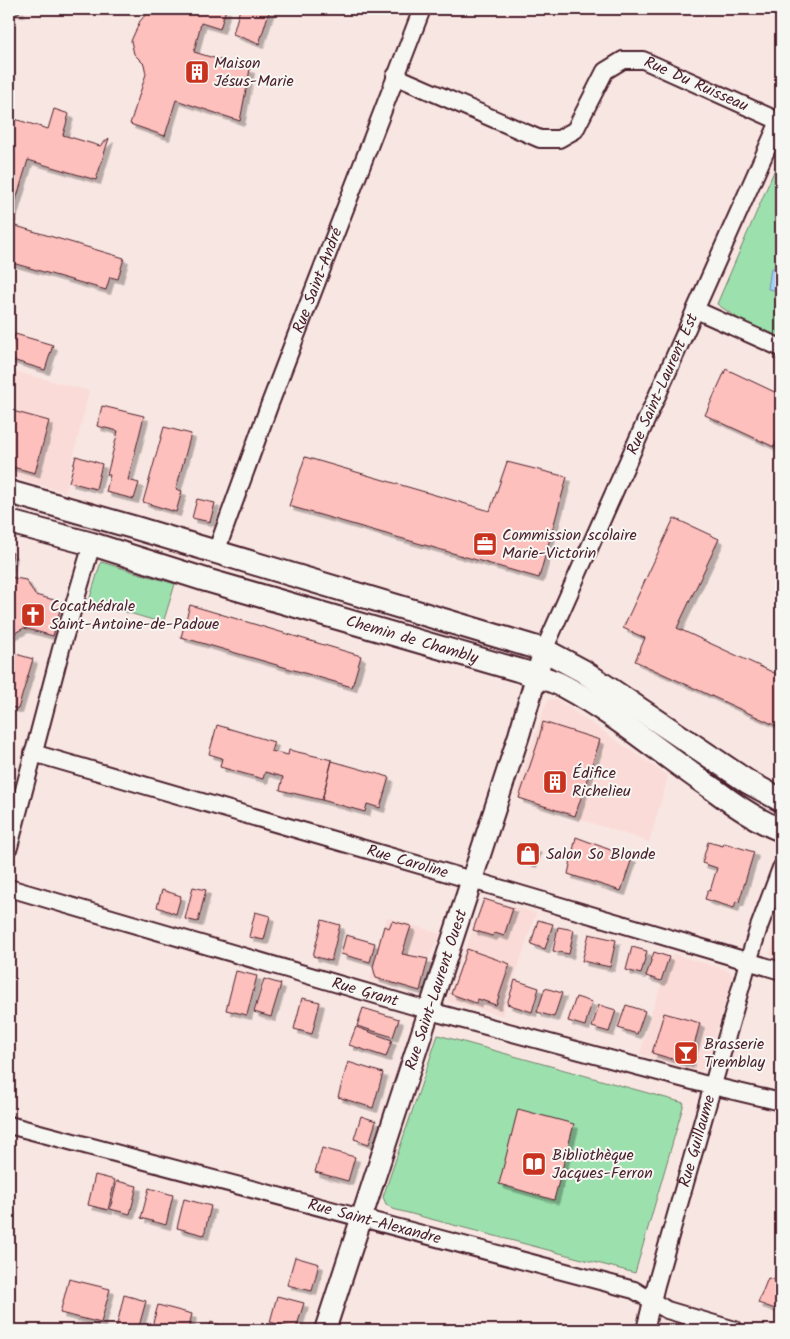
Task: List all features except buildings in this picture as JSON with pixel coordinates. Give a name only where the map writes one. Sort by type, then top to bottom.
[{"type":"main road","name":"Chemin de Chambly","points":[[9,492],[544,650],[583,671],[748,782],[781,800]]},
{"type":"main road","name":"Chemin de Chambly","points":[[9,522],[92,544],[206,580],[536,676],[563,686],[592,703],[730,801],[768,825],[781,830]]},
{"type":"street","name":"Rue Saint-André","points":[[216,552],[266,415],[422,9]]},
{"type":"street","name":"Rue Du Ruisseau","points":[[395,76],[540,139],[559,139],[575,130],[605,71],[623,60],[643,60],[780,119]]},
{"type":"street","name":"Rue Saint-Laurent Est","points":[[544,650],[780,119]]},
{"type":"street","points":[[696,310],[781,348]]},
{"type":"street","points":[[9,847],[61,649],[92,544]]},
{"type":"street","name":"Rue Saint-Laurent Ouest","points":[[325,1330],[519,735],[544,650]]},
{"type":"street","name":"Rue Caroline","points":[[34,754],[781,971]]},
{"type":"street","name":"Rue Guillaume","points":[[644,1330],[748,962],[781,868]]},
{"type":"street","name":"Rue Grant","points":[[9,888],[441,1014],[713,1086],[781,1102]]},
{"type":"street","name":"Rue Saint-Alexandre","points":[[9,1125],[634,1290],[677,1314],[735,1330]]},
{"type":"shaded area","points":[[9,370],[89,391],[65,492],[9,476]]},
{"type":"shaded area","points":[[556,699],[668,776],[649,842],[519,798],[515,795],[545,706],[548,700]]},
{"type":"shaded area","points":[[484,899],[536,913],[502,1015],[447,1001]]},
{"type":"shaded area","points":[[387,917],[441,934],[428,959],[420,991],[370,980]]},
{"type":"shaded area","points":[[781,917],[781,960],[774,958],[770,954]]},
{"type":"shaded area","points":[[673,954],[727,970],[731,973],[732,977],[705,1068],[701,1070],[640,1054],[651,1013]]},
{"type":"green space","points":[[781,155],[781,348],[717,304]]},
{"type":"green space","points":[[101,562],[175,584],[163,623],[89,601]]},
{"type":"green space","points":[[438,1035],[684,1103],[635,1273],[393,1209],[386,1204],[383,1197]]},
{"type":"water","points":[[771,268],[781,269],[781,291],[768,289]]},
{"type":"place","name":"Maison Jésus-Marie","points":[[197,72]]},
{"type":"place","name":"Commission scolaire Marie-Victorin","points":[[485,544]]},
{"type":"place","name":"Cocathédrale Saint-Antoine-de-Padoue","points":[[33,615]]},
{"type":"place","name":"Édifice Richelieu","points":[[555,782]]},
{"type":"place","name":"Salon So Blonde","points":[[528,854]]},
{"type":"place","name":"Brasserie Tremblay","points":[[686,1053]]},
{"type":"place","name":"Bibliothèque Jacques-Ferron","points":[[534,1164]]}]
